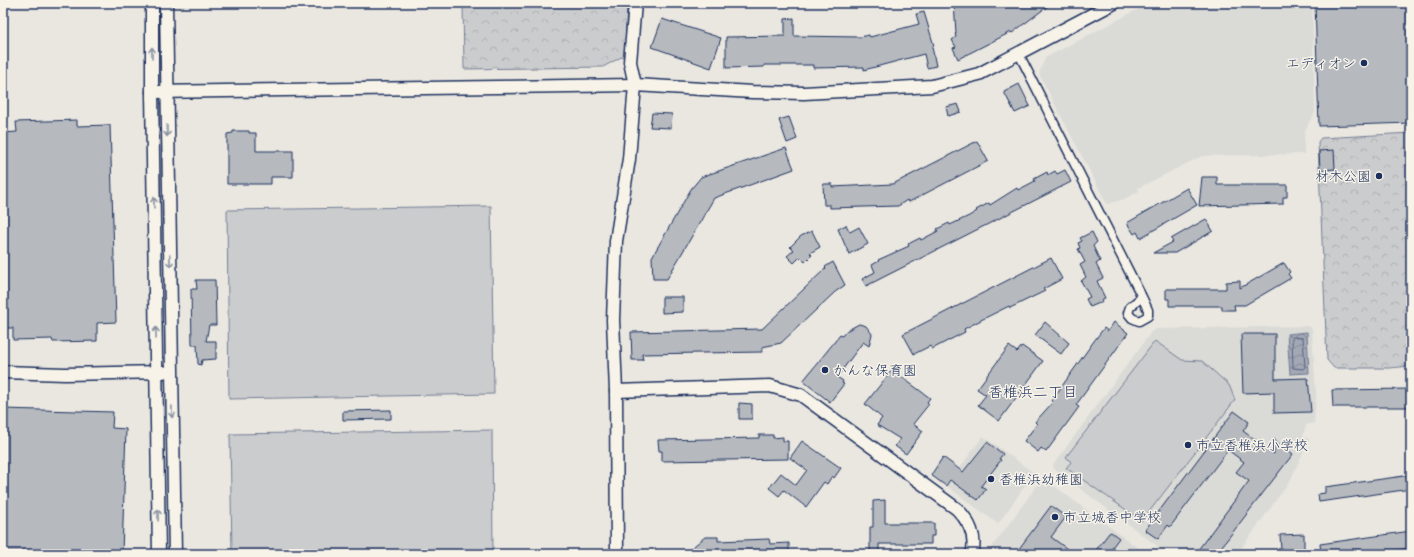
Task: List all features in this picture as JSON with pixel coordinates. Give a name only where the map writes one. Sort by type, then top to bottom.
[{"type":"street","points":[[152,3],[159,554]]},
{"type":"street","points":[[166,3],[166,92],[174,554]]},
{"type":"street","points":[[617,554],[616,391],[613,320],[616,241],[629,159],[635,85],[630,62],[635,3]]},
{"type":"street","points":[[152,92],[635,85],[752,92],[804,93],[932,86],[979,74],[1019,54],[1092,8],[1114,3]]},
{"type":"street","points":[[1019,54],[1142,297]]},
{"type":"street","points":[[3,372],[65,374],[172,373]]},
{"type":"street","points":[[616,391],[770,386],[801,395],[957,509],[971,529],[974,543],[972,554]]},
{"type":"shaded area","points":[[1150,3],[1312,3],[1315,112],[1304,132],[1304,154],[1202,156],[1138,188],[1139,191],[1124,199],[1107,204],[1039,74],[1045,58]]},
{"type":"shaded area","name":"市立香椎浜小学校","points":[[1309,326],[1312,329],[1316,396],[1314,423],[1306,425],[1303,436],[1309,439],[1290,481],[1237,554],[1168,554],[1054,469],[1053,465],[1152,331],[1156,329]]},
{"type":"shaded area","name":"香椎浜幼稚園","points":[[983,436],[1034,473],[998,524],[947,486]]},
{"type":"shaded area","name":"市立城香中学校","points":[[1041,480],[1046,480],[1146,554],[987,554]]},
{"type":"green space","points":[[463,3],[627,3],[625,55],[603,67],[464,69]]},
{"type":"green space","points":[[1411,133],[1411,366],[1389,368],[1334,368],[1327,360],[1318,142],[1321,138]]},
{"type":"green space","points":[[491,206],[494,394],[229,399],[227,210]]},
{"type":"green space","points":[[1155,341],[1182,360],[1202,361],[1229,385],[1235,400],[1142,521],[1066,468],[1071,462],[1066,457]]},
{"type":"green space","points":[[492,430],[493,554],[232,554],[230,434]]},
{"type":"water","points":[[1307,332],[1309,373],[1290,374],[1287,334]]},
{"type":"building","points":[[954,3],[1052,3],[1012,33],[1011,32],[958,59],[953,48],[956,47],[952,40],[956,37]]},
{"type":"building","name":"エディオン","points":[[1315,3],[1411,3],[1411,123],[1319,126]]},
{"type":"building","points":[[924,12],[934,46],[932,47],[936,66],[927,68],[924,54],[864,70],[864,67],[813,68],[813,65],[764,65],[764,67],[726,68],[726,37],[785,36],[785,19],[794,18],[794,36],[860,37],[869,35],[870,37],[919,24],[916,14]]},
{"type":"building","points":[[662,19],[721,38],[711,68],[652,47]]},
{"type":"building","points":[[1019,84],[1030,106],[1015,113],[1004,92]]},
{"type":"building","points":[[958,104],[961,112],[948,116],[946,107]]},
{"type":"building","points":[[652,113],[672,114],[671,128],[650,127]]},
{"type":"building","points":[[789,117],[797,139],[787,143],[779,120]]},
{"type":"building","points":[[77,120],[77,126],[110,125],[116,322],[97,323],[97,341],[53,342],[52,339],[13,340],[13,328],[3,328],[3,133],[17,132],[16,122]]},
{"type":"building","points":[[233,131],[249,131],[249,133],[256,133],[256,151],[293,151],[293,177],[271,177],[271,184],[227,184],[227,134],[233,133]]},
{"type":"building","points":[[977,141],[988,161],[909,202],[907,200],[898,206],[830,208],[830,205],[824,205],[823,184],[832,184],[832,187],[893,184]]},
{"type":"building","points":[[786,148],[794,169],[714,198],[667,279],[653,279],[652,257],[691,189],[701,177]]},
{"type":"building","points":[[1334,150],[1335,169],[1320,170],[1319,151]]},
{"type":"building","points":[[1065,170],[1071,182],[866,286],[862,279],[875,272],[872,265],[879,261],[878,260],[909,246],[908,244],[920,238],[921,240],[949,223],[950,225],[969,216],[977,211],[976,210],[989,203],[990,205],[1017,188],[1018,190],[1035,181],[1034,179],[1047,172],[1048,175],[1055,171],[1057,174]]},
{"type":"building","points":[[1202,177],[1217,177],[1217,185],[1287,185],[1287,197],[1283,197],[1283,204],[1199,206]]},
{"type":"building","points":[[1187,188],[1197,205],[1140,238],[1137,232],[1134,234],[1127,223]]},
{"type":"building","points":[[1206,219],[1213,231],[1175,253],[1153,253],[1173,242],[1171,239]]},
{"type":"building","points":[[846,225],[850,232],[859,227],[868,244],[849,254],[838,229]]},
{"type":"building","points":[[812,231],[820,247],[810,253],[812,255],[805,262],[800,257],[794,263],[787,256],[794,250],[790,247],[801,236]]},
{"type":"building","points":[[1092,232],[1097,242],[1093,246],[1100,261],[1096,264],[1103,278],[1097,281],[1105,298],[1101,300],[1102,302],[1090,307],[1086,299],[1090,297],[1081,281],[1086,277],[1080,265],[1085,262],[1078,249],[1080,248],[1078,243],[1082,241],[1080,238]]},
{"type":"building","points":[[1051,258],[1062,279],[1043,289],[1045,291],[981,320],[964,329],[965,332],[932,349],[930,346],[914,354],[903,334]]},
{"type":"building","points":[[833,262],[845,285],[835,292],[781,343],[762,347],[762,352],[642,354],[643,360],[632,360],[631,332],[762,329],[826,268],[825,267]]},
{"type":"building","points":[[1284,263],[1290,272],[1288,274],[1291,278],[1245,305],[1234,305],[1235,310],[1222,310],[1222,306],[1169,306],[1169,299],[1166,299],[1166,289],[1226,289],[1226,282],[1240,281],[1240,288]]},
{"type":"building","points":[[196,280],[215,280],[216,325],[209,325],[206,341],[216,341],[216,359],[202,360],[201,365],[198,364],[197,345],[192,345],[191,289],[197,289]]},
{"type":"building","points":[[662,297],[683,297],[683,312],[662,313]]},
{"type":"building","points":[[1045,322],[1069,343],[1061,354],[1035,335]]},
{"type":"building","points":[[1114,322],[1128,333],[1076,405],[1079,407],[1046,452],[1041,448],[1038,452],[1024,441],[1037,424],[1035,422],[1053,402],[1051,401],[1104,328],[1108,331]]},
{"type":"building","points":[[859,324],[866,326],[872,334],[869,346],[863,342],[837,377],[843,381],[842,383],[844,384],[830,402],[803,381],[840,335],[842,336],[846,331]]},
{"type":"building","points":[[1241,334],[1275,334],[1275,379],[1308,378],[1311,412],[1274,413],[1274,392],[1243,393]]},
{"type":"building","points":[[1009,346],[1017,352],[1022,346],[1043,361],[999,421],[978,405],[986,395],[977,389]]},
{"type":"building","points":[[892,370],[930,398],[927,402],[929,404],[913,424],[923,431],[906,454],[895,446],[900,439],[877,425],[882,418],[865,404]]},
{"type":"building","points":[[1411,389],[1411,407],[1333,407],[1332,390]]},
{"type":"building","points":[[739,403],[752,404],[752,419],[739,419]]},
{"type":"building","points":[[3,409],[113,412],[112,428],[126,429],[122,554],[3,554]]},
{"type":"building","points":[[391,410],[391,419],[343,420],[343,411]]},
{"type":"building","points":[[1234,411],[1249,422],[1243,431],[1274,454],[1274,439],[1293,454],[1216,554],[1195,554],[1249,481],[1236,472],[1244,462],[1228,450],[1170,527],[1168,525],[1158,539],[1145,530]]},
{"type":"building","points":[[759,435],[773,435],[773,438],[783,437],[783,441],[788,441],[788,459],[662,461],[662,451],[659,451],[658,440],[759,438]]},
{"type":"building","points":[[802,441],[841,468],[834,478],[832,476],[827,484],[824,482],[806,507],[784,490],[779,496],[769,488],[781,473],[796,485],[807,470],[790,458]]},
{"type":"building","points":[[987,442],[1003,454],[999,459],[1001,460],[981,486],[986,489],[978,500],[950,480],[946,486],[931,475],[943,457],[963,472]]},
{"type":"building","points":[[1411,475],[1411,489],[1319,502],[1318,494],[1325,493],[1325,487]]},
{"type":"building","points":[[885,500],[885,523],[934,523],[934,536],[931,536],[931,544],[879,544],[879,554],[870,554],[870,527],[873,527],[873,501]]},
{"type":"building","points":[[1051,506],[1066,517],[1051,537],[1074,554],[1015,554]]},
{"type":"building","points":[[1411,531],[1411,548],[1369,554],[1321,554],[1320,544]]},
{"type":"building","points":[[1111,532],[1119,538],[1107,554],[1093,554],[1109,533]]},
{"type":"building","points":[[1304,534],[1304,549],[1281,550],[1280,535]]},
{"type":"building","points":[[705,537],[718,537],[718,541],[769,539],[770,544],[789,543],[789,554],[684,554]]},
{"type":"place","name":"エディオン","points":[[1364,63]]},
{"type":"place","name":"材木公園","points":[[1379,176]]},
{"type":"place","name":"かんな保育園","points":[[825,370]]},
{"type":"place","name":"市立香椎浜小学校","points":[[1188,445]]},
{"type":"place","name":"香椎浜幼稚園","points":[[991,479]]},
{"type":"place","name":"市立城香中学校","points":[[1055,517]]},
{"type":"district","name":"香椎浜二丁目","points":[[1033,392]]}]
